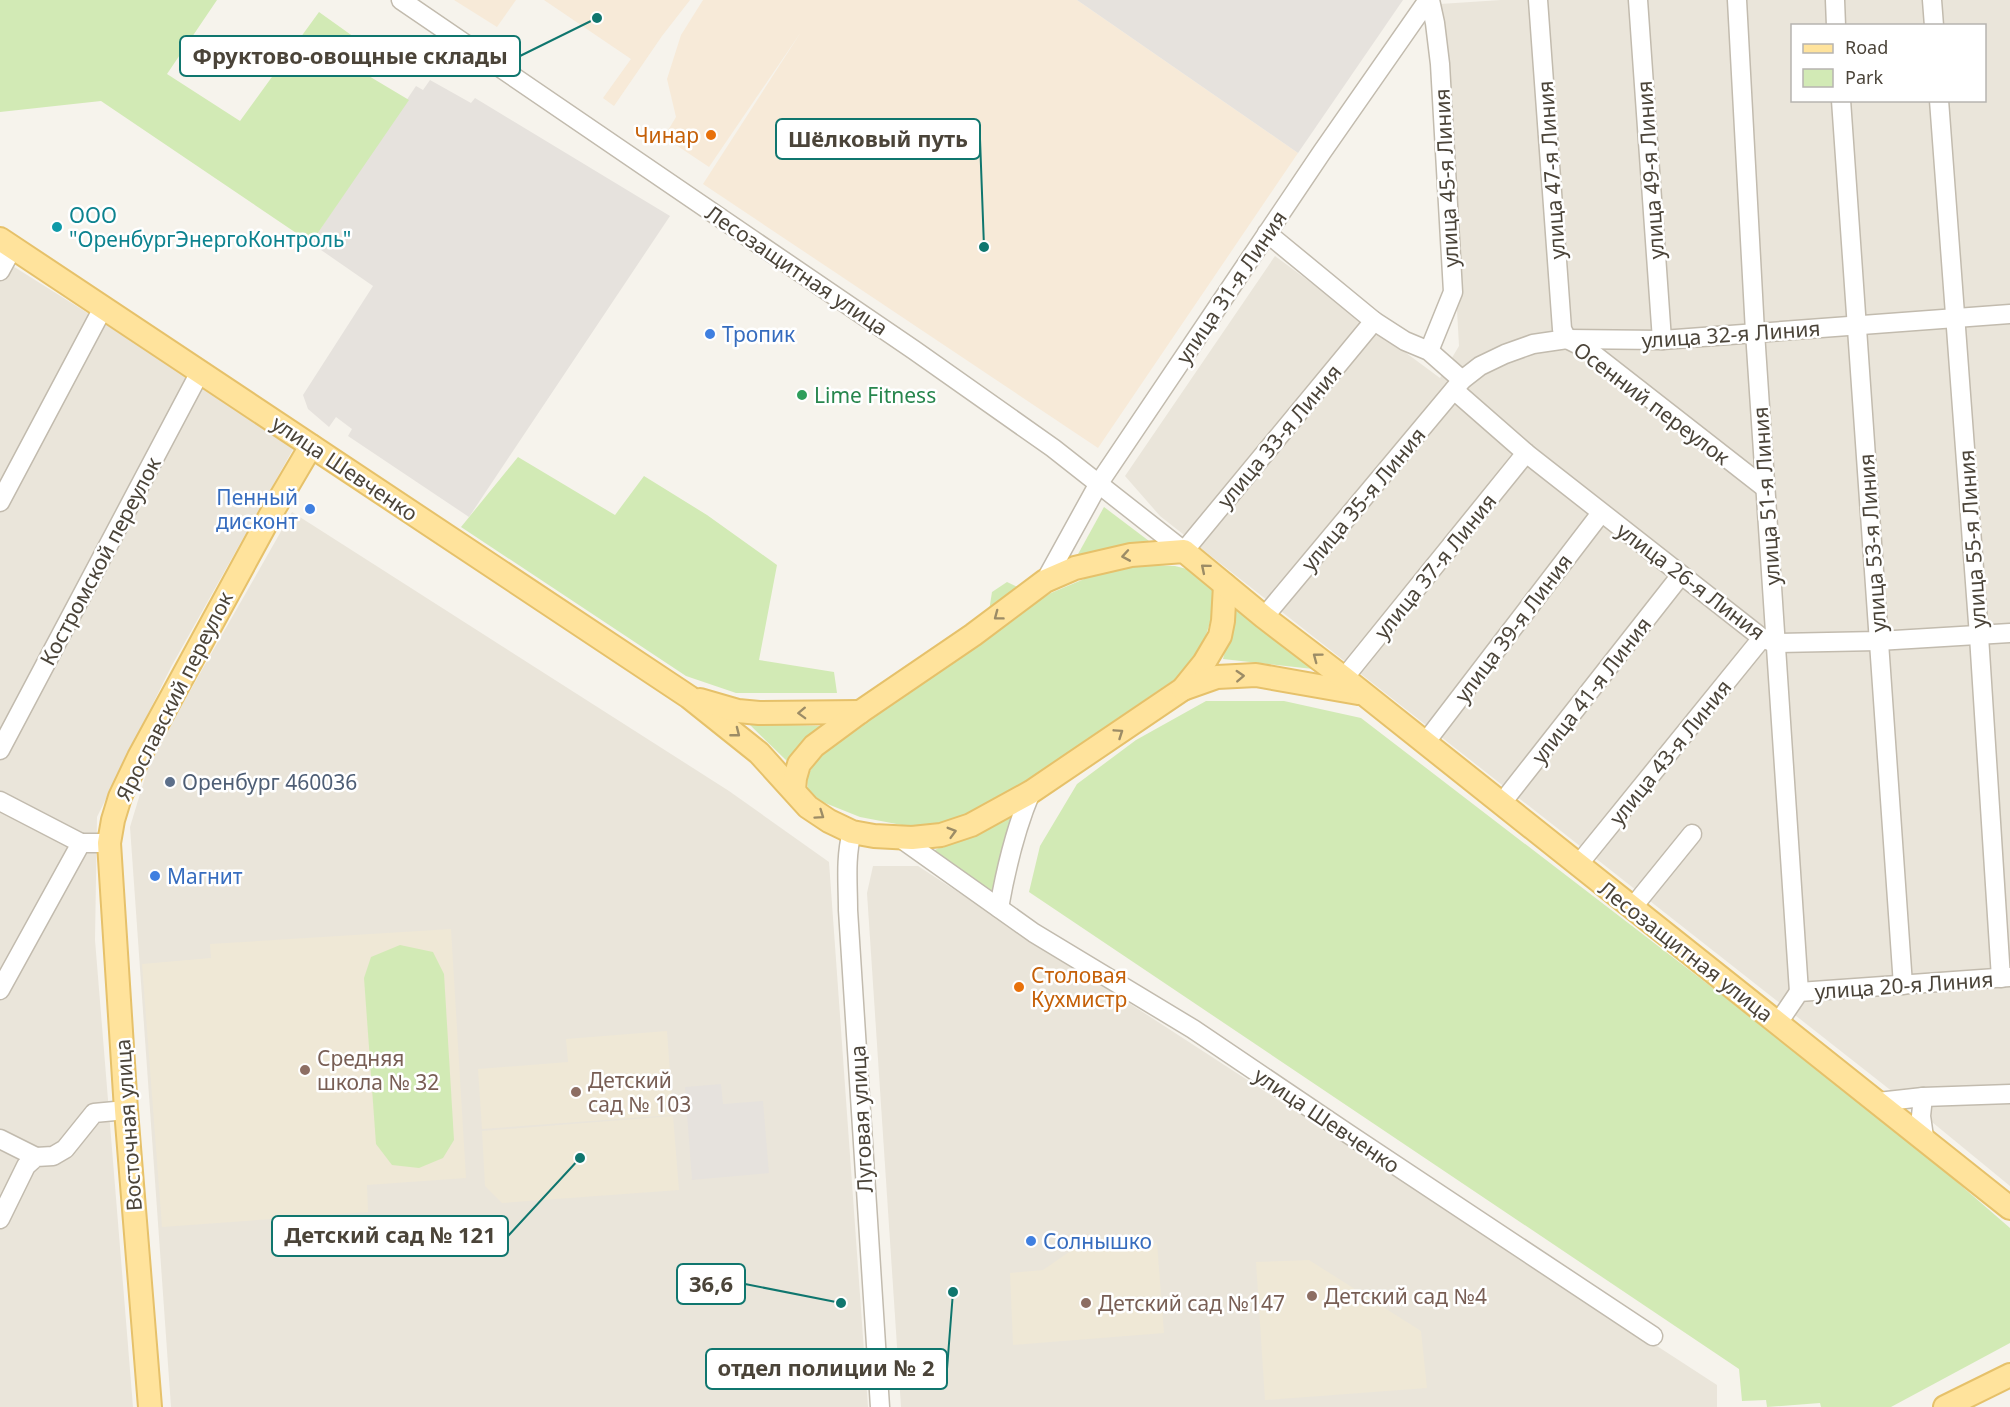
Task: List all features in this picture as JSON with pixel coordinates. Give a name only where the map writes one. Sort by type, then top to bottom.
[{"type":"main road","name":"улица Шевченко","points":[[6,243],[689,697],[759,753],[808,807],[852,832],[900,838],[926,837],[954,832],[971,825],[1031,792],[1183,689]]},
{"type":"main road","name":"Ярославский переулок","points":[[109,843],[120,797],[139,757],[275,507],[311,446]]},
{"type":"main road","points":[[794,790],[796,771],[803,757],[827,736],[973,635],[1045,581],[1074,568],[1131,555],[1184,551]]},
{"type":"main road","name":"Лесозащитная улица","points":[[1184,551],[1264,617],[1924,1137],[2010,1208]]},
{"type":"main road","points":[[1183,689],[1204,663],[1220,636],[1225,585]]},
{"type":"main road","name":"Лесозащитная улица","points":[[1183,689],[1217,677],[1256,675],[1363,693]]},
{"type":"main road","name":"улица Шевченко","points":[[689,697],[738,711],[759,713],[860,712]]},
{"type":"main road","name":"Восточная улица","points":[[109,843],[126,1110],[150,1407]]},
{"type":"main road","points":[[1945,1407],[2010,1375]]},
{"type":"street","name":"Лесозащитная улица","points":[[401,0],[914,350],[1053,448],[1184,551]]},
{"type":"street","name":"улица 31-я Линия","points":[[1045,581],[1099,483],[1267,233],[1429,0]]},
{"type":"street","name":"улица 45-я Линия","points":[[1429,0],[1435,23],[1440,64],[1453,292],[1429,351]]},
{"type":"street","name":"улица 47-я Линия","points":[[1538,0],[1563,329],[1568,339]]},
{"type":"street","name":"улица 49-я Линия","points":[[1638,0],[1662,340]]},
{"type":"street","name":"улица 51-я Линия","points":[[1737,0],[1765,488],[1768,640],[1799,992]]},
{"type":"street","points":[[1834,0],[1836,24]]},
{"type":"street","points":[[1932,0],[1934,24]]},
{"type":"street","name":"улица 53-я Линия","points":[[1841,102],[1903,986]]},
{"type":"street","name":"улица 55-я Линия","points":[[1939,102],[2006,978]]},
{"type":"street","name":"улица 26-я Линия","points":[[1267,233],[1374,321],[1405,341],[1429,351],[1458,385],[1526,453],[1768,640],[1878,641],[2010,633]]},
{"type":"street","points":[[0,270],[6,243]]},
{"type":"street","points":[[0,502],[103,308]]},
{"type":"street","name":"улица 32-я Линия","points":[[1458,385],[1480,366],[1504,354],[1533,344],[1568,339],[1662,340],[2010,314]]},
{"type":"street","name":"улица 33-я Линия","points":[[1184,551],[1374,321]]},
{"type":"street","name":"Осенний переулок","points":[[1568,339],[1587,349],[1765,488]]},
{"type":"street","name":"Костромской переулок","points":[[0,750],[200,372]]},
{"type":"street","name":"улица 35-я Линия","points":[[1264,617],[1458,385]]},
{"type":"street","name":"улица 37-я Линия","points":[[1344,678],[1526,453]]},
{"type":"street","name":"улица 39-я Линия","points":[[1425,743],[1601,513]]},
{"type":"street","name":"улица 41-я Линия","points":[[1501,804],[1681,575]]},
{"type":"street","name":"улица 43-я Линия","points":[[1578,865],[1768,640]]},
{"type":"street","points":[[999,908],[1008,858],[1020,818],[1031,792]]},
{"type":"street","points":[[0,801],[81,843],[109,843]]},
{"type":"street","name":"Луговая улица","points":[[852,832],[847,864],[848,910],[880,1407]]},
{"type":"street","points":[[1632,908],[1692,834]]},
{"type":"street","name":"улица Шевченко","points":[[900,838],[1034,933],[1193,1029],[1350,1136],[1653,1336]]},
{"type":"street","points":[[0,990],[81,843]]},
{"type":"street","name":"улица 20-я Линия","points":[[1778,1023],[1799,992],[2006,978]]},
{"type":"street","points":[[1878,1102],[1923,1097],[2010,1094]]},
{"type":"street","points":[[1923,1097],[1921,1116],[1924,1137]]},
{"type":"street","points":[[0,1139],[36,1157],[53,1156],[65,1149],[94,1113],[126,1110]]},
{"type":"street","points":[[0,1219],[26,1166],[36,1157]]},
{"type":"shaded area","points":[[454,0],[516,0],[497,27]]},
{"type":"shaded area","points":[[544,0],[690,0],[614,106],[603,98],[631,59]]},
{"type":"shaded area","points":[[703,0],[1077,0],[1298,153],[1098,448],[703,184],[801,32],[709,167],[664,137],[676,117],[667,79],[681,35]]},
{"type":"shaded area","points":[[1077,0],[1403,0],[1298,153]]},
{"type":"shaded area","points":[[1501,0],[2010,0],[2010,1087],[1898,1096],[1160,516],[1125,476],[1275,256],[1440,378],[1459,346],[1440,4]]},
{"type":"shaded area","points":[[430,80],[471,103],[475,98],[670,216],[469,517],[348,436],[352,429],[336,417],[329,427],[308,409],[303,395],[373,286],[311,243],[416,86],[423,90]]},
{"type":"shaded area","points":[[0,258],[296,444],[171,667],[97,817],[95,940],[133,1407],[0,1407]]},
{"type":"shaded area","points":[[292,512],[729,791],[829,862],[868,1407],[171,1407],[130,827],[150,761]]},
{"type":"shaded area","points":[[873,866],[918,866],[1717,1385],[1717,1407],[901,1407],[867,893]]},
{"type":"shaded area","name":"Средняя школа № 32","points":[[451,929],[466,1178],[367,1185],[368,1212],[162,1227],[142,964],[211,958],[210,944]]},
{"type":"shaded area","name":"Детский сад № 103","points":[[667,1031],[673,1115],[482,1129],[478,1069],[568,1062],[566,1039]]},
{"type":"shaded area","points":[[721,1084],[723,1104],[763,1101],[769,1173],[692,1180],[685,1087]]},
{"type":"shaded area","points":[[2010,1092],[2010,1186],[1932,1122],[1929,1098]]},
{"type":"shaded area","points":[[673,1116],[679,1190],[502,1203],[485,1186],[482,1131]]},
{"type":"shaded area","name":"Детский сад №147","points":[[1157,1243],[1164,1333],[1013,1345],[1010,1273],[1043,1270],[1072,1250]]},
{"type":"shaded area","name":"Детский сад №4","points":[[1309,1260],[1421,1331],[1427,1388],[1265,1400],[1256,1262]]},
{"type":"green space","points":[[0,0],[217,0],[167,74],[240,121],[319,12],[361,42],[347,63],[409,100],[311,243],[101,101],[0,112]]},
{"type":"green space","points":[[518,457],[615,515],[644,476],[707,515],[777,565],[759,660],[834,672],[837,693],[736,693],[686,676],[461,527]]},
{"type":"green space","points":[[1104,507],[1153,544],[1077,556]]},
{"type":"green space","points":[[1145,565],[1175,566],[1191,570],[1210,583],[1214,591],[1212,616],[1197,656],[1178,677],[1014,789],[950,823],[922,827],[860,817],[815,799],[808,792],[807,776],[819,757],[1008,620],[1051,593],[1096,574]]},
{"type":"green space","points":[[1007,582],[1022,589],[989,611],[992,592]]},
{"type":"green space","points":[[1236,608],[1313,669],[1223,659]]},
{"type":"green space","points":[[1206,701],[1284,701],[1361,718],[1890,1124],[2010,1228],[2010,1343],[1891,1407],[1821,1407],[1820,1403],[1767,1407],[1766,1400],[1742,1401],[1739,1369],[1029,892],[1040,846],[1077,784],[1136,740]]},
{"type":"green space","points":[[749,724],[821,726],[789,763]]},
{"type":"green space","points":[[1012,811],[994,896],[931,852]]},
{"type":"green space","points":[[400,945],[433,952],[444,974],[454,1140],[443,1158],[419,1168],[392,1165],[376,1144],[364,978],[371,957]]},
{"type":"place","name":"Фруктово-овощные склады","points":[[597,18]]},
{"type":"place","name":"Чинар","points":[[711,135]]},
{"type":"place","name":"ООО \"ОренбургЭнергоКонтроль\"","points":[[57,227]]},
{"type":"place","name":"Шёлковый путь","points":[[984,247]]},
{"type":"place","name":"Тропик","points":[[710,334]]},
{"type":"place","name":"Lime Fitness","points":[[802,395]]},
{"type":"place","name":"Пенный дисконт","points":[[310,509]]},
{"type":"place","name":"Оренбург 460036","points":[[170,782]]},
{"type":"place","name":"Магнит","points":[[155,876]]},
{"type":"place","name":"Столовая Кухмистр","points":[[1019,987]]},
{"type":"place","name":"Средняя школа № 32","points":[[305,1070]]},
{"type":"place","name":"Детский сад № 103","points":[[576,1092]]},
{"type":"place","name":"Детский сад № 121","points":[[580,1158]]},
{"type":"place","name":"Солнышко","points":[[1031,1241]]},
{"type":"place","name":"отдел полиции № 2","points":[[953,1292]]},
{"type":"place","name":"Детский сад №4","points":[[1312,1296]]},
{"type":"place","name":"36,6","points":[[841,1303]]},
{"type":"place","name":"Детский сад №147","points":[[1086,1303]]}]
